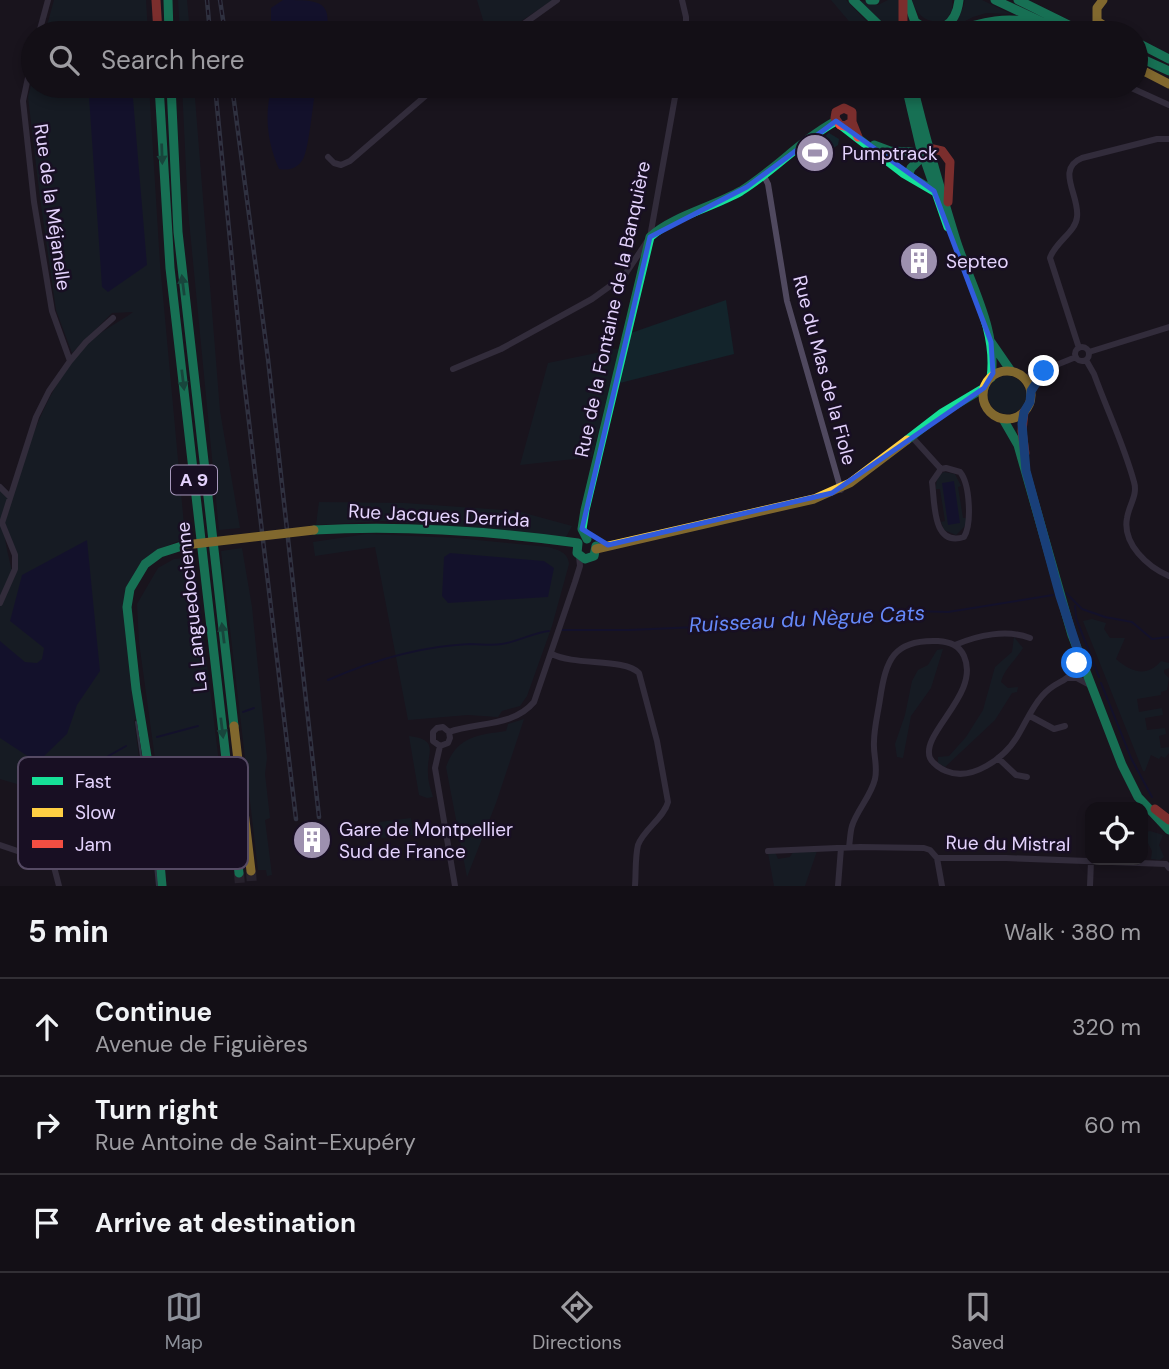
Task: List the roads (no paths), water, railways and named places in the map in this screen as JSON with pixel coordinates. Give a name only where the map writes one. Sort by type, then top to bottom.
[{"type":"main road","points":[[156,0],[157,21]]},
{"type":"main road","points":[[168,0],[169,21]]},
{"type":"main road","points":[[853,0],[875,21]]},
{"type":"main road","points":[[905,0],[915,21]]},
{"type":"main road","points":[[904,21],[905,0]]},
{"type":"main road","points":[[952,21],[958,13],[959,0]]},
{"type":"main road","points":[[995,0],[1049,20]]},
{"type":"main road","points":[[1018,0],[1049,20]]},
{"type":"main road","points":[[1027,0],[1049,20]]},
{"type":"main road","points":[[1097,21],[1096,12],[1103,0]]},
{"type":"main road","points":[[982,21],[999,18],[1049,20]]},
{"type":"main road","points":[[1148,48],[1169,59]]},
{"type":"main road","points":[[1148,61],[1169,71]]},
{"type":"main road","points":[[1148,73],[1169,84]]},
{"type":"main road","name":"La Languedocienne","points":[[160,98],[170,268],[226,757]]},
{"type":"main road","name":"La Languedocienne","points":[[171,98],[175,195],[182,270],[238,757]]},
{"type":"main road","points":[[906,171],[919,160],[908,98]]},
{"type":"main road","points":[[916,98],[954,234],[991,342],[991,378]]},
{"type":"main road","points":[[860,140],[852,122],[852,112],[844,108],[836,113],[839,124],[860,140],[934,191]]},
{"type":"main road","points":[[650,237],[658,230],[724,199],[764,176],[821,129],[852,122]]},
{"type":"main road","points":[[860,140],[890,151],[916,149]]},
{"type":"main road","points":[[916,149],[949,230],[954,234]]},
{"type":"main road","points":[[933,149],[946,152],[951,160],[947,207]]},
{"type":"main road","name":"Rue de la Fontaine de la Banquière","points":[[584,551],[582,529],[585,510],[650,237]]},
{"type":"main road","points":[[964,402],[985,405],[1003,419],[1018,417],[1030,402],[1031,391],[1024,377],[1011,371],[991,342]]},
{"type":"main road","points":[[841,490],[941,414],[984,388],[991,378],[1000,372],[1011,371]]},
{"type":"main road","points":[[984,388],[985,405]]},
{"type":"main road","points":[[1024,412],[1022,431],[1026,471]]},
{"type":"main road","points":[[1003,419],[1016,440],[1060,596],[1091,687],[1122,765],[1138,797],[1169,830]]},
{"type":"main road","name":"Rue Jacques Derrida","points":[[147,757],[127,607],[130,589],[145,564],[160,553],[185,545],[360,526],[562,541],[584,551],[814,499],[841,490]]},
{"type":"main road","points":[[1116,749],[1144,798],[1169,820]]},
{"type":"main road","name":"La Languedocienne","points":[[248,845],[251,871]]},
{"type":"main road","name":"La Languedocienne","points":[[239,869],[239,873]]},
{"type":"street","points":[[42,21],[48,0]]},
{"type":"street","points":[[528,21],[557,0]]},
{"type":"street","points":[[682,0],[686,21]]},
{"type":"street","points":[[1148,96],[1169,105]]},
{"type":"street","name":"Rue de la Méjanelle","points":[[24,98],[34,202],[52,311],[70,361]]},
{"type":"street","points":[[328,157],[341,165],[350,161],[423,98]]},
{"type":"street","name":"Rue de la Fontaine de la Banquière","points":[[650,237],[675,98]]},
{"type":"street","points":[[1079,348],[1050,258],[1052,251],[1077,220],[1069,169],[1077,160],[1083,158],[1157,139],[1169,139]]},
{"type":"street","name":"Rue du Mas de la Fiole","points":[[764,176],[768,184],[787,301],[841,490]]},
{"type":"street","points":[[453,369],[500,349],[611,288],[624,276],[650,237]]},
{"type":"street","points":[[0,603],[13,573],[15,555],[2,527],[40,406],[70,361],[86,342],[113,318]]},
{"type":"street","points":[[1024,377],[1169,327]]},
{"type":"street","points":[[1079,348],[1085,348],[1135,486],[1127,520],[1129,536],[1141,556],[1169,576]]},
{"type":"street","points":[[1076,357],[1079,348]]},
{"type":"street","points":[[1031,391],[1044,371]]},
{"type":"street","points":[[912,437],[941,469],[953,469],[964,477],[970,521],[964,537],[958,539],[948,538],[939,528],[932,482],[941,469]]},
{"type":"street","points":[[0,487],[10,497]]},
{"type":"street","name":"Rue de la Fontaine de la Banquière","points":[[449,732],[503,721],[528,709],[538,695],[584,551]]},
{"type":"street","points":[[838,886],[851,828],[874,781],[874,743],[887,664],[895,653],[910,644],[932,641],[955,645],[972,637],[1017,633],[1030,638]]},
{"type":"street","points":[[955,645],[966,660],[967,668],[961,696],[934,735],[930,757],[941,769],[954,774],[974,772],[998,758],[1014,742],[1042,696],[1057,683],[1069,678],[1082,680],[1091,687]]},
{"type":"street","points":[[552,654],[566,660],[630,666],[639,673],[657,741],[668,802],[665,811],[652,824],[638,846],[635,886]]},
{"type":"street","points":[[1069,678],[1079,654]]},
{"type":"street","points":[[1030,716],[1054,729],[1065,726]]},
{"type":"street","points":[[443,727],[449,732],[450,738],[448,743],[440,746],[433,741],[433,732],[443,727]]},
{"type":"street","points":[[440,746],[435,768],[455,886]]},
{"type":"street","points":[[998,758],[1016,775],[1027,777]]},
{"type":"street","points":[[0,845],[18,851]]},
{"type":"street","name":"Rue du Mistral","points":[[768,851],[924,848],[937,858],[1085,861]]},
{"type":"street","points":[[937,858],[942,886]]},
{"type":"street","name":"Rue du Mistral","points":[[1148,863],[1168,864]]},
{"type":"street","points":[[1090,886],[1091,865]]},
{"type":"street","points":[[55,869],[59,886]]},
{"type":"waterway","name":"Ruisseau du Nègue Cats","points":[[1066,593],[1082,609],[1132,622],[1152,639],[1169,637]]},
{"type":"waterway","name":"Ruisseau du Nègue Cats","points":[[561,630],[697,627],[720,622],[840,614],[948,612],[1053,595]]},
{"type":"waterway","points":[[1075,606],[1076,618],[1099,677]]},
{"type":"waterway","name":"Ruisseau du Nègue Cats","points":[[328,680],[415,651],[452,645],[502,644],[549,631]]},
{"type":"waterway","points":[[1101,683],[1131,758],[1152,797]]},
{"type":"waterway","name":"Ruisseau du Nègue Cats","points":[[243,712],[254,708]]},
{"type":"waterway","name":"Ruisseau du Nègue Cats","points":[[157,737],[198,726]]},
{"type":"waterway","name":"Ruisseau du Nègue Cats","points":[[107,757],[126,746]]},
{"type":"tunnel","points":[[251,871],[252,886]]},
{"type":"tunnel","points":[[239,873],[240,886]]},
{"type":"tram line","points":[[136,722],[141,757]]},
{"type":"tram line","points":[[155,869],[157,886]]},
{"type":"railway","points":[[207,0],[209,21]]},
{"type":"railway","points":[[220,0],[223,21]]},
{"type":"railway","points":[[216,98],[242,363],[296,819]]},
{"type":"railway","points":[[234,98],[268,359],[319,817]]},
{"type":"place","name":"Pumptrack","points":[[815,153]]},
{"type":"place","name":"Septeo","points":[[919,261]]},
{"type":"place","name":"Gare de Montpellier Sud de France","points":[[312,840]]}]
